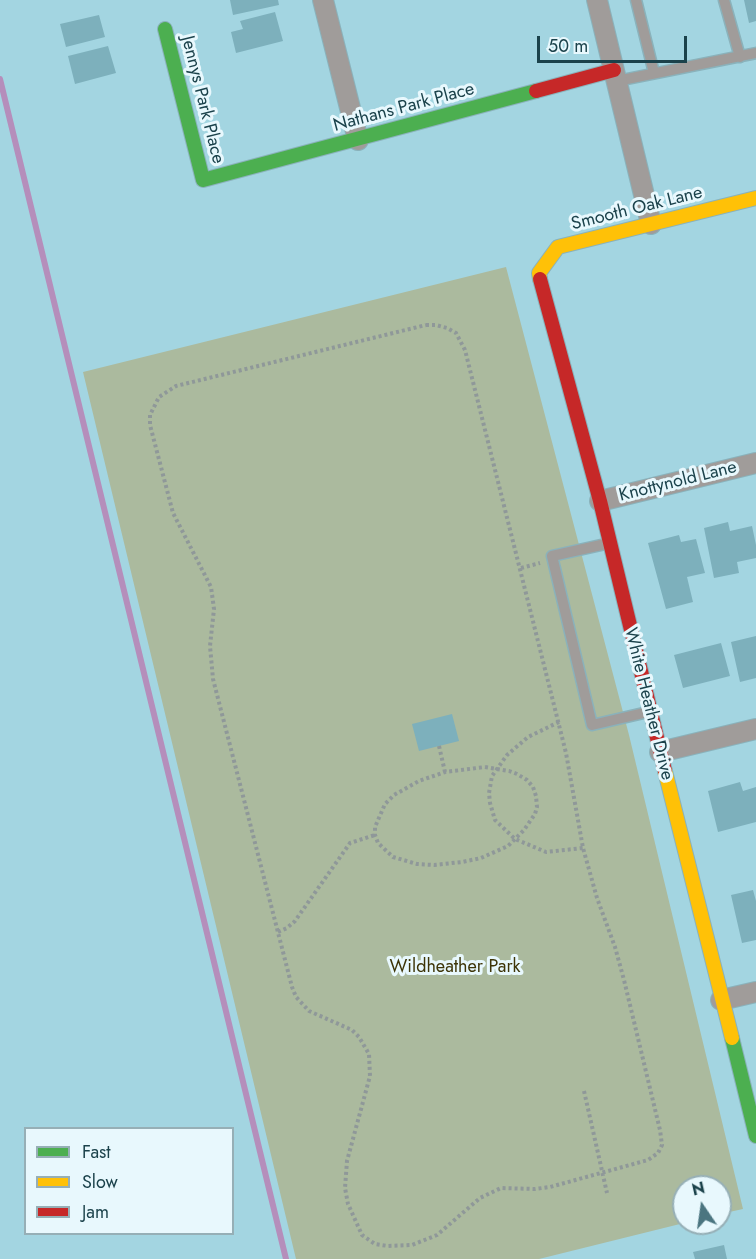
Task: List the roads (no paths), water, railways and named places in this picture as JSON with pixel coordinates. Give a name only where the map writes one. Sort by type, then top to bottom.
[{"type":"street","points":[[323,0],[358,140]]},
{"type":"street","points":[[597,0],[651,224]]},
{"type":"street","name":"Jennys Park Place","points":[[165,28],[203,180]]},
{"type":"street","name":"Nathans Park Place","points":[[203,180],[615,76]]},
{"type":"street","name":"Smooth Oak Lane","points":[[539,273],[544,263],[558,247],[756,198]]},
{"type":"street","name":"White Heather Drive","points":[[539,273],[600,501],[756,1136]]},
{"type":"street","name":"Knottynold Lane","points":[[600,501],[756,463]]},
{"type":"street","points":[[660,752],[756,729]]},
{"type":"street","points":[[721,1000],[756,992]]},
{"type":"lane","points":[[636,0],[654,73]]},
{"type":"lane","points":[[724,0],[740,57]]},
{"type":"lane","points":[[615,76],[654,73],[756,53]]},
{"type":"lane","points":[[610,543],[552,556],[592,725],[650,712]]},
{"type":"waterway","points":[[0,79],[286,1259]]},
{"type":"park label","name":"Wildheather Park","points":[[455,968]]}]
